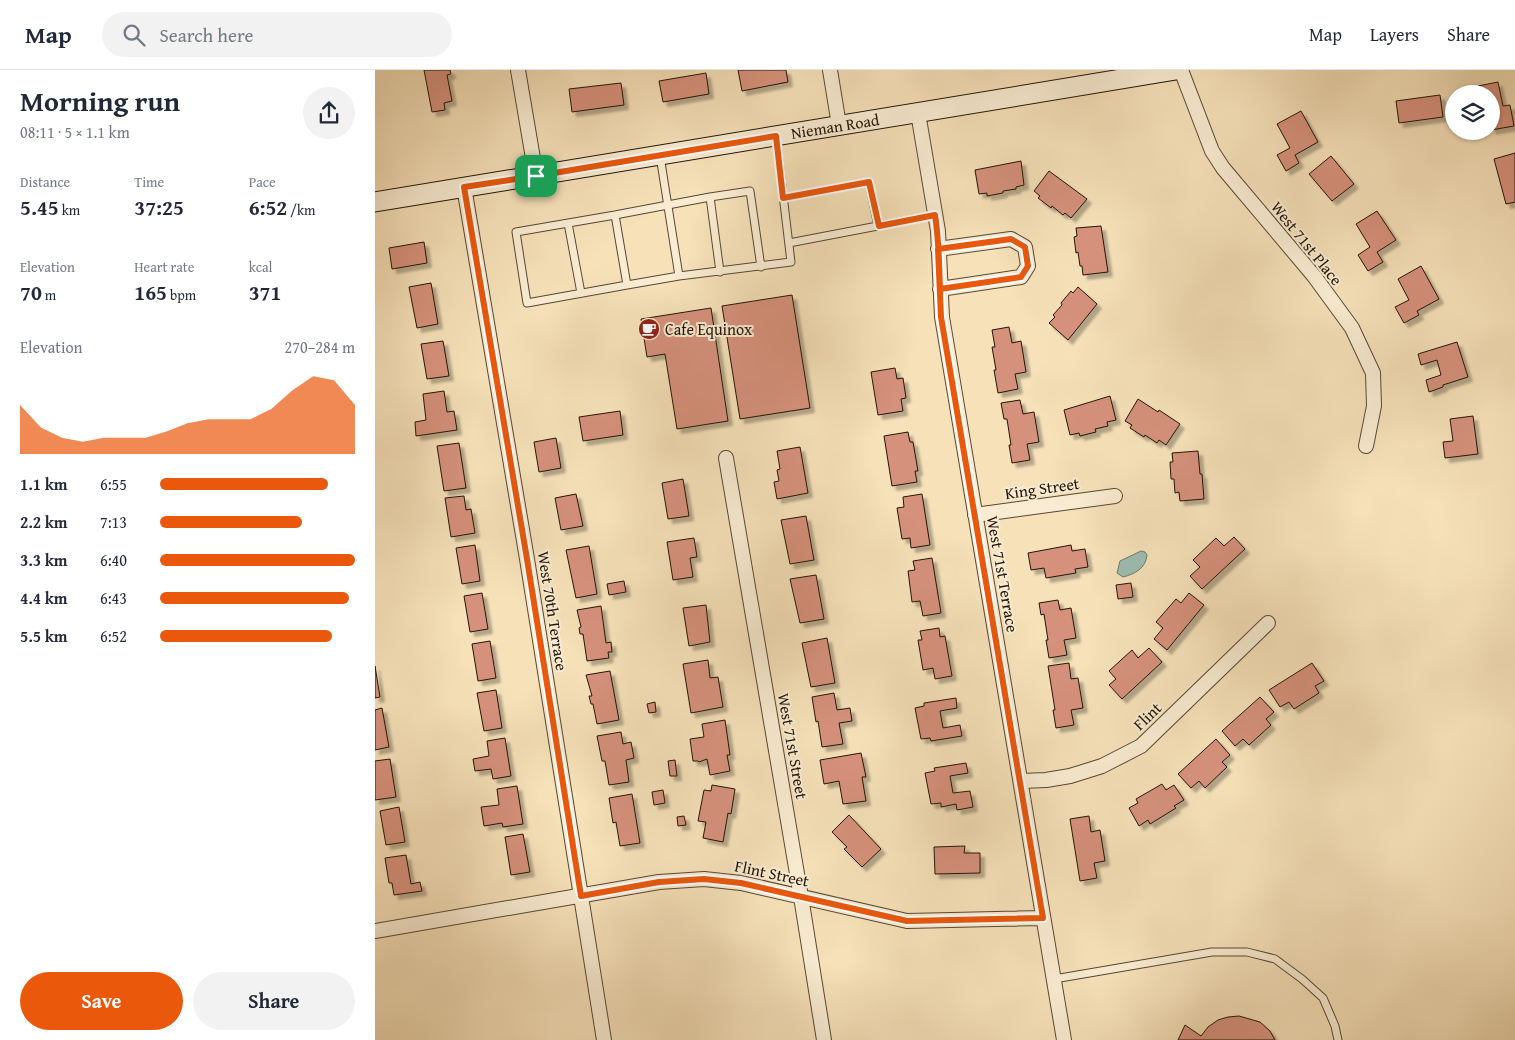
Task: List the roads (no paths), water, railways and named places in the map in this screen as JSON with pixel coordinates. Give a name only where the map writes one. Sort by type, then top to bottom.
[{"type":"main road","name":"Nieman Road","points":[[375,202],[1176,70]]},
{"type":"street","points":[[518,70],[536,176]]},
{"type":"street","points":[[830,70],[839,125]]},
{"type":"street","name":"West 71st Place","points":[[1181,70],[1212,150],[1223,168],[1314,276],[1352,328],[1373,373],[1374,406],[1366,446]]},
{"type":"street","name":"West 71st Terrace","points":[[918,113],[935,215],[941,317],[1064,1040]]},
{"type":"street","name":"West 70th Terrace","points":[[464,187],[529,569],[604,1040]]},
{"type":"street","points":[[938,249],[1011,239],[1025,247],[1028,266],[1021,277],[940,289]]},
{"type":"street","name":"West 71st Street","points":[[726,458],[801,897],[823,1040]]},
{"type":"street","name":"King Street","points":[[975,515],[1115,496]]},
{"type":"street","name":"Flint","points":[[1021,780],[1046,780],[1102,766],[1141,746],[1268,623]]},
{"type":"street","name":"Flint Street","points":[[375,931],[659,882],[704,879],[741,883],[907,921],[1043,918]]},
{"type":"lane","points":[[761,267],[750,191],[516,232],[527,303],[679,276],[761,267],[791,262],[776,136]]},
{"type":"lane","points":[[660,155],[679,276]]},
{"type":"lane","points":[[783,198],[869,182],[879,226]]},
{"type":"lane","points":[[710,197],[720,272]]},
{"type":"lane","points":[[615,215],[627,285]]},
{"type":"lane","points":[[789,243],[935,215]]},
{"type":"lane","points":[[568,222],[581,293]]},
{"type":"lane","points":[[1054,979],[1211,952],[1247,952],[1275,959],[1302,979],[1323,998],[1335,1026],[1338,1040]]},
{"type":"place","name":"Cafe Equinox","points":[[649,329]]}]
